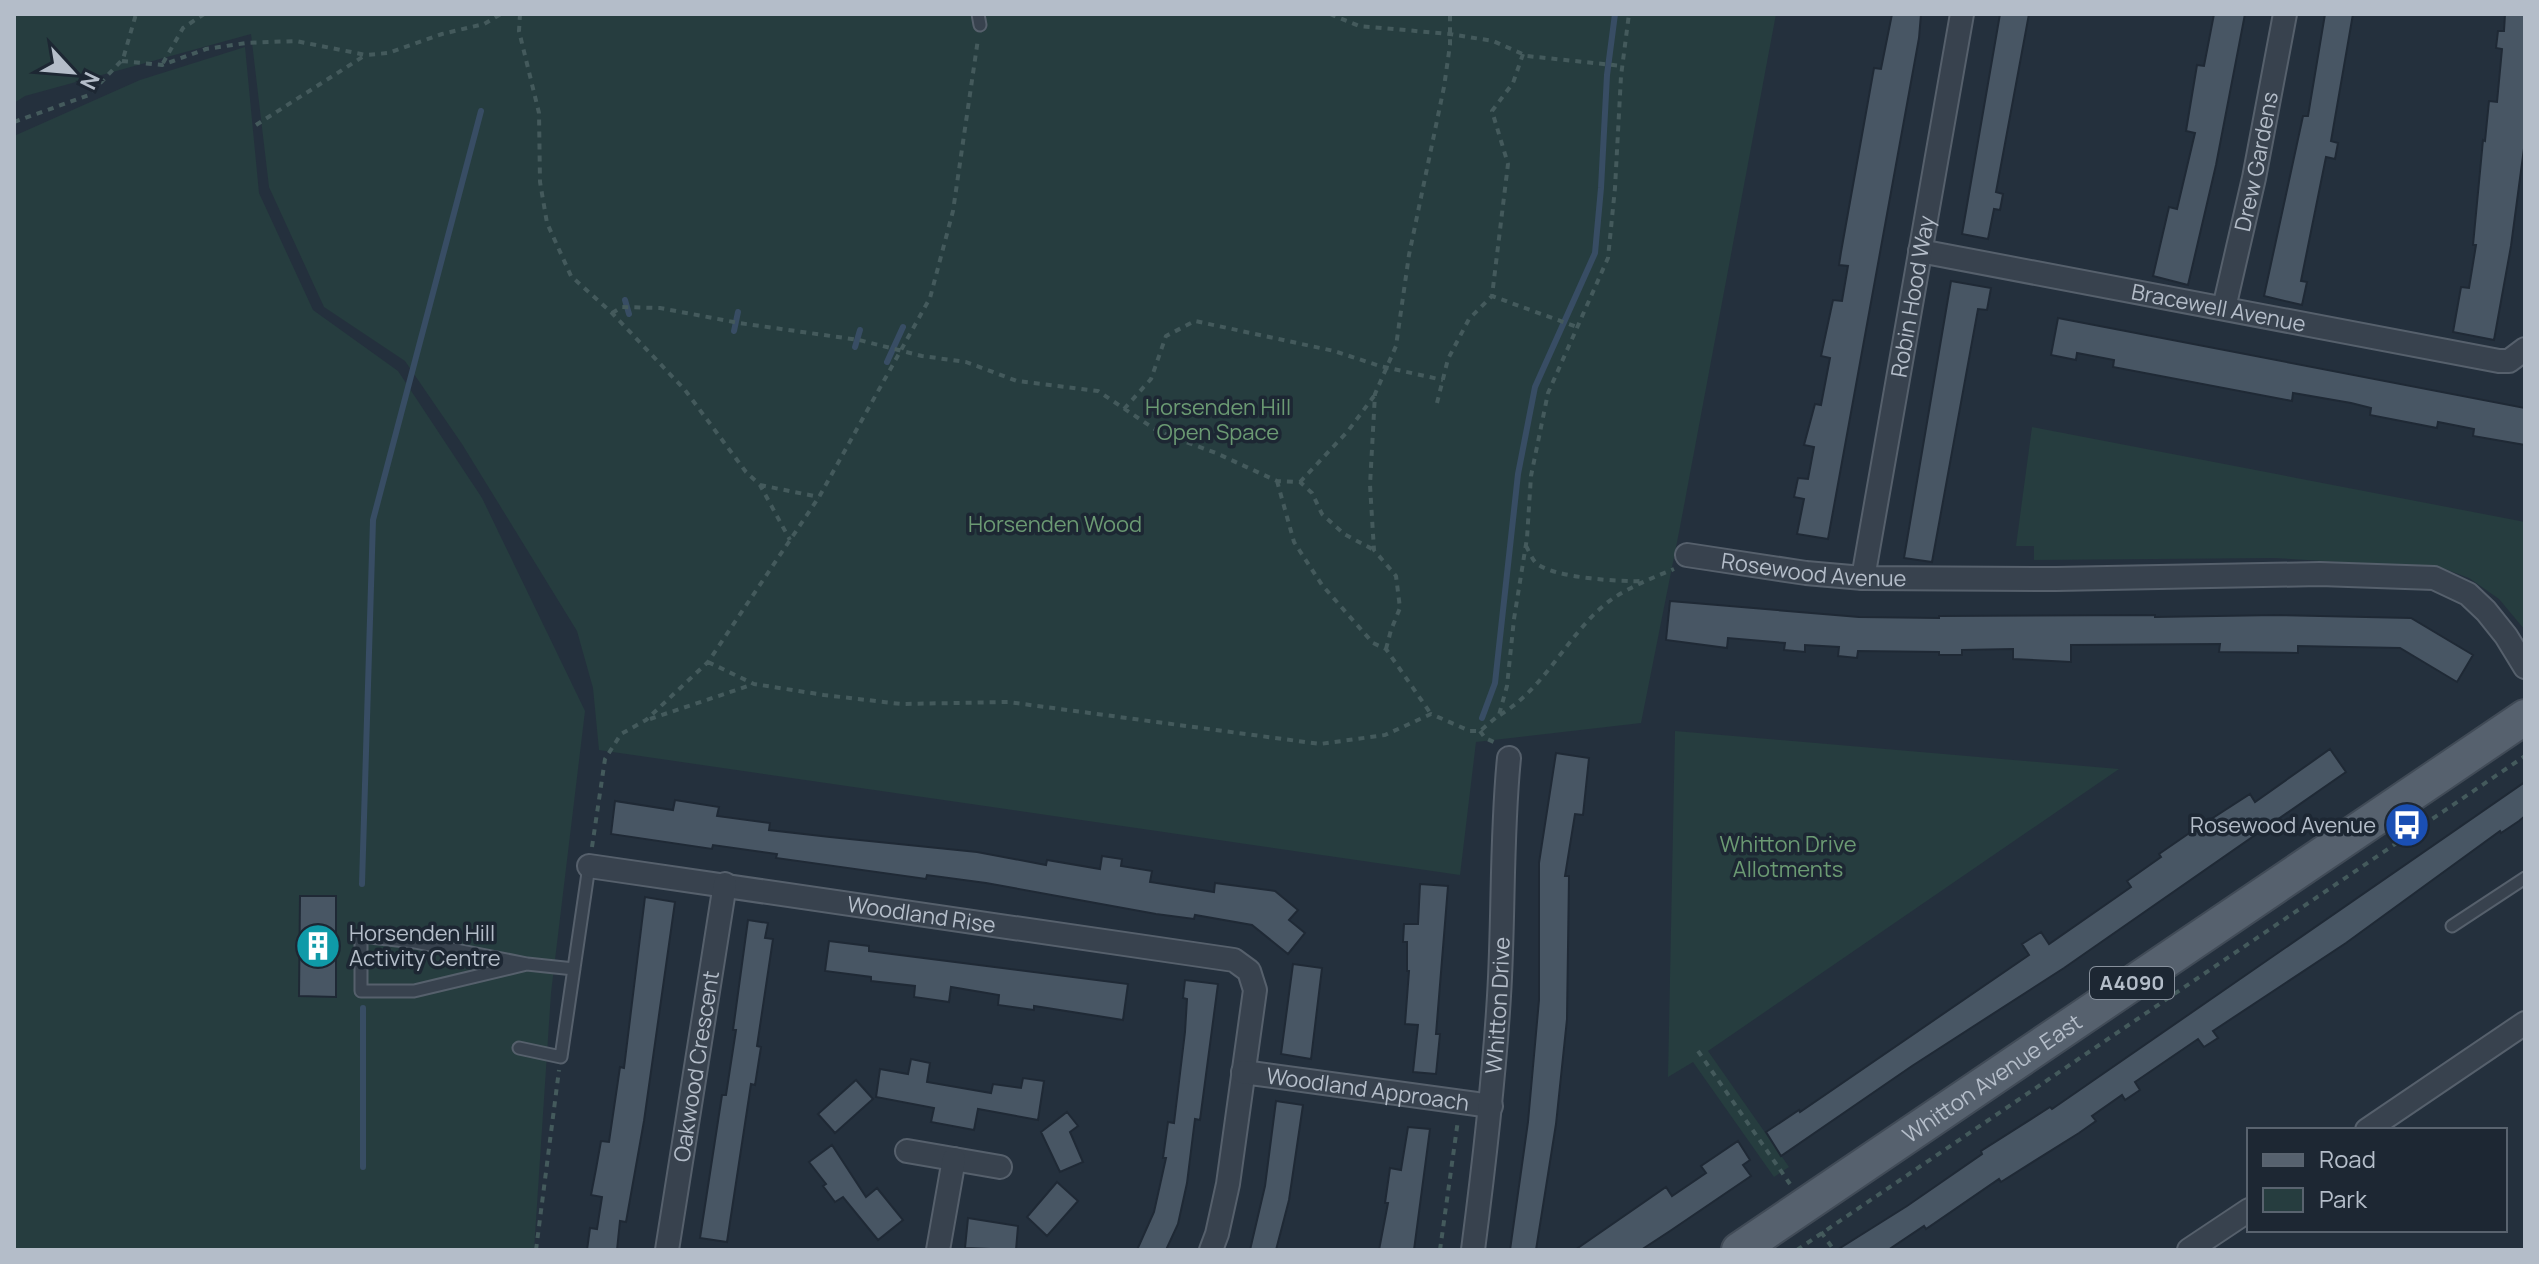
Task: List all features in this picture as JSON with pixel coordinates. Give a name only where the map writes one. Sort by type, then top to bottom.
[{"type":"main road","name":"Whitton Avenue East","points":[[1739,1250],[2525,717]]},
{"type":"street","name":"Robin Hood Way","points":[[1863,578],[1962,14]]},
{"type":"street","name":"Drew Gardens","points":[[2224,308],[2254,178],[2285,14]]},
{"type":"street","name":"Bracewell Avenue","points":[[1920,251],[2499,361],[2509,361],[2522,353]]},
{"type":"street","name":"Rosewood Avenue","points":[[1687,555],[1806,573],[1863,578],[2056,579],[2320,574],[2434,578],[2468,594],[2486,611],[2525,667]]},
{"type":"street","name":"Whitton Drive","points":[[1473,1250],[1491,1106],[1499,992],[1506,795],[1502,751]]},
{"type":"street","name":"Woodland Rise","points":[[589,866],[1234,960],[1249,971],[1255,990],[1243,1072]]},
{"type":"street","name":"Oakwood Crescent","points":[[667,1250],[725,884]]},
{"type":"street","points":[[2370,1128],[2525,1023]]},
{"type":"street","name":"Woodland Approach","points":[[1243,1072],[1491,1106]]},
{"type":"street","points":[[1211,1250],[1228,1184],[1243,1072]]},
{"type":"street","points":[[907,1151],[1000,1167]]},
{"type":"street","points":[[938,1250],[954,1159]]},
{"type":"street","points":[[2189,1250],[2247,1211]]},
{"type":"lane","points":[[519,1048],[561,1057],[589,866]]},
{"type":"lane","points":[[2452,926],[2525,878]]},
{"type":"lane","points":[[527,964],[414,991],[361,991],[361,936],[574,969]]},
{"type":"path","points":[[14,122],[89,95],[122,61],[136,14]]},
{"type":"path","points":[[162,65],[183,28],[204,14]]},
{"type":"path","points":[[122,61],[162,65],[206,49],[246,43],[296,41],[366,55],[388,53],[442,34],[484,24],[501,14]]},
{"type":"path","points":[[520,14],[519,31],[539,113],[540,182],[547,223],[571,276],[612,313],[685,390],[746,472],[760,485],[790,540]]},
{"type":"path","points":[[1330,14],[1359,26],[1450,34],[1493,41],[1523,54],[1546,59],[1621,66]]},
{"type":"path","points":[[1300,482],[1348,431],[1375,394],[1396,346],[1409,255],[1444,87],[1450,14]]},
{"type":"path","points":[[1499,715],[1507,686],[1526,546],[1531,476],[1548,393],[1608,258],[1621,66],[1629,14]]},
{"type":"path","points":[[646,720],[708,662],[819,497],[895,350],[930,298],[953,211],[979,20]]},
{"type":"path","points":[[1437,403],[1448,359],[1469,319],[1492,296],[1508,164],[1492,111],[1513,83],[1523,54]]},
{"type":"path","points":[[256,125],[366,55]]},
{"type":"path","points":[[1492,296],[1575,327]]},
{"type":"path","points":[[612,313],[622,307],[660,308],[857,340],[966,362],[1017,381],[1098,391],[1159,432],[1216,453],[1277,481],[1300,482],[1312,493],[1322,514],[1344,534],[1374,550],[1396,576],[1400,608],[1386,649]]},
{"type":"path","points":[[1124,410],[1151,379],[1166,336],[1195,321],[1334,351],[1443,380]]},
{"type":"path","points":[[1374,550],[1370,485],[1375,394]]},
{"type":"path","points":[[1277,481],[1294,542],[1322,585],[1373,643],[1386,649],[1431,714],[1470,731],[1480,731],[1529,694],[1611,600],[1684,566],[1687,555]]},
{"type":"path","points":[[760,485],[819,497]]},
{"type":"path","points":[[1526,546],[1535,562],[1546,569],[1617,582],[1647,581]]},
{"type":"path","points":[[708,662],[754,684],[901,704],[1008,702],[1320,744],[1385,735],[1431,714]]},
{"type":"path","points":[[589,866],[605,759],[621,734],[646,720],[754,684]]},
{"type":"path","points":[[1480,731],[1502,751]]},
{"type":"path","points":[[1797,1250],[2525,756]]},
{"type":"path","points":[[1698,1051],[1804,1206]]},
{"type":"path","points":[[536,1250],[561,1057]]},
{"type":"path","points":[[1440,1250],[1461,1102]]},
{"type":"green space","name":"Horsenden Wood","points":[[14,14],[1776,14],[1641,723],[1476,742],[1460,875],[599,750],[593,688],[577,631],[462,444],[405,361],[324,307],[269,187],[251,34],[25,96],[14,103]]},
{"type":"green space","name":"Horsenden Hill Activity Centre","points":[[245,47],[259,193],[313,310],[398,371],[482,498],[585,711],[551,993],[534,1250],[14,1250],[14,136],[140,80]]},
{"type":"green space","points":[[2032,427],[2525,522],[2525,630],[2499,599],[2469,578],[2442,568],[2274,558],[2034,560],[2034,546],[2016,546]]},
{"type":"green space","name":"Whitton Drive Allotments","points":[[1675,731],[2119,769],[1708,1051],[1789,1167],[1774,1177],[1693,1062],[1668,1077]]},
{"type":"building","points":[[1892,14],[1921,14],[1919,38],[1828,539],[1797,534],[1804,499],[1794,497],[1798,478],[1808,479],[1814,447],[1804,445],[1815,404],[1821,405],[1830,358],[1821,356],[1833,300],[1842,301],[1848,266],[1839,265],[1841,252],[1874,68],[1881,69]]},
{"type":"building","points":[[2000,14],[2029,14],[1996,192],[2003,194],[2000,210],[1994,209],[1988,239],[1962,234]]},
{"type":"building","points":[[2214,14],[2245,14],[2216,165],[2188,285],[2153,276],[2169,207],[2177,209],[2195,133],[2186,131],[2197,65],[2204,66]]},
{"type":"building","points":[[2325,14],[2353,14],[2331,141],[2338,143],[2335,159],[2326,157],[2301,281],[2307,282],[2302,305],[2264,296],[2303,116],[2308,116]]},
{"type":"building","points":[[2505,14],[2525,14],[2525,141],[2494,340],[2453,332],[2461,287],[2469,288],[2476,245],[2473,245],[2483,140],[2489,101],[2497,102],[2502,49],[2496,48],[2498,31],[2504,31]]},
{"type":"building","points":[[1951,281],[1991,288],[1987,310],[1978,309],[1932,562],[1904,558]]},
{"type":"building","points":[[2058,318],[2525,408],[2525,445],[2473,436],[2474,429],[2438,422],[2437,428],[2370,415],[2371,408],[2351,403],[2293,393],[2292,401],[2113,367],[2114,360],[2077,353],[2076,360],[2051,355]]},
{"type":"building","points":[[1670,601],[1859,617],[2277,615],[2411,618],[2473,655],[2457,682],[2400,648],[2298,646],[2298,653],[2219,652],[2220,644],[2071,645],[2071,662],[2013,659],[2013,649],[1962,650],[1962,655],[1858,651],[1857,658],[1838,656],[1839,647],[1805,645],[1805,652],[1784,650],[1785,643],[1728,638],[1727,648],[1666,640]]},
{"type":"building","points":[[2330,749],[2346,772],[2064,968],[1912,1066],[1781,1156],[1766,1132],[2029,955],[2022,944],[2041,932],[2049,944],[2131,887],[2127,881],[2161,857],[2159,854],[2250,794],[2255,802]]},
{"type":"building","points":[[1556,753],[1589,758],[1583,815],[1575,814],[1565,876],[1569,876],[1567,1019],[1556,1124],[1536,1250],[1510,1250],[1528,1122],[1539,1000],[1539,863]]},
{"type":"building","points":[[2525,782],[2525,816],[2519,821],[2500,831],[2346,943],[2213,1031],[2218,1038],[2204,1047],[2198,1039],[2135,1082],[2140,1090],[2125,1100],[2122,1095],[2092,1116],[2096,1121],[2079,1133],[2001,1182],[1999,1179],[1926,1229],[1924,1226],[1888,1250],[1837,1250],[1907,1206],[1982,1154],[1981,1151],[2050,1107],[2052,1109]]},
{"type":"building","points":[[675,800],[719,807],[717,816],[770,823],[769,830],[977,852],[1046,865],[1047,860],[1100,869],[1102,856],[1122,859],[1121,866],[1152,871],[1150,882],[1214,892],[1215,883],[1275,891],[1298,910],[1289,920],[1305,933],[1288,954],[1252,925],[1195,915],[1194,919],[1156,914],[986,883],[927,875],[926,879],[776,858],[777,854],[713,845],[712,849],[611,834],[615,801],[673,810]]},
{"type":"building","points":[[1420,884],[1448,886],[1436,1034],[1440,1034],[1436,1074],[1413,1072],[1418,1025],[1405,1024],[1409,971],[1407,942],[1403,942],[1404,924],[1418,924]]},
{"type":"building","name":"Horsenden Hill Activity Centre","points":[[300,896],[336,896],[336,997],[299,996]]},
{"type":"building","points":[[645,897],[675,902],[644,1121],[626,1222],[620,1221],[617,1250],[587,1250],[590,1228],[597,1229],[602,1197],[591,1195],[601,1141],[609,1142],[620,1067],[624,1068]]},
{"type":"building","points":[[748,920],[768,923],[765,938],[773,939],[757,1046],[761,1047],[755,1085],[751,1084],[727,1242],[700,1238],[722,1095],[726,1095],[736,1030],[733,1030]]},
{"type":"building","points":[[829,941],[869,946],[869,951],[1128,984],[1123,1020],[1034,1006],[1034,1010],[998,1005],[999,995],[951,987],[949,1002],[914,997],[915,986],[825,971]]},
{"type":"building","points":[[1293,964],[1322,968],[1311,1059],[1281,1054]]},
{"type":"building","points":[[1185,980],[1218,984],[1200,1120],[1195,1119],[1178,1224],[1166,1250],[1137,1250],[1154,1212],[1166,1158],[1163,1158],[1168,1122],[1174,1123],[1185,1032]]},
{"type":"building","points":[[911,1059],[930,1063],[927,1082],[991,1093],[993,1084],[1021,1088],[1023,1078],[1044,1081],[1038,1120],[978,1109],[974,1130],[931,1122],[934,1108],[876,1097],[880,1069],[908,1074]]},
{"type":"building","points":[[856,1080],[873,1099],[835,1133],[818,1114]]},
{"type":"building","points":[[1276,1101],[1303,1105],[1289,1200],[1276,1250],[1250,1250],[1265,1186]]},
{"type":"building","points":[[1067,1112],[1078,1126],[1070,1132],[1083,1162],[1060,1172],[1041,1132]]},
{"type":"building","points":[[1408,1127],[1430,1129],[1414,1250],[1379,1250],[1388,1203],[1385,1203],[1390,1168],[1401,1170]]},
{"type":"building","points":[[1738,1141],[1750,1160],[1743,1165],[1751,1176],[1670,1231],[1641,1250],[1575,1250],[1666,1187],[1672,1196],[1706,1173],[1701,1166]]},
{"type":"building","points":[[832,1145],[866,1197],[877,1188],[903,1220],[878,1240],[843,1197],[835,1202],[809,1162]]},
{"type":"building","points":[[1057,1182],[1078,1201],[1047,1236],[1027,1217]]},
{"type":"building","points":[[968,1218],[1018,1226],[1016,1250],[965,1248]]},
{"type":"waterway","points":[[1482,718],[1495,683],[1518,474],[1535,387],[1595,253],[1607,75],[1615,14]]},
{"type":"waterway","points":[[362,884],[373,520],[481,111]]},
{"type":"waterway","points":[[625,300],[629,314]]},
{"type":"waterway","points":[[734,331],[738,312]]},
{"type":"waterway","points":[[887,362],[903,327]]},
{"type":"waterway","points":[[855,347],[860,330]]},
{"type":"waterway","points":[[363,1008],[363,1167]]},
{"type":"place","name":"Rosewood Avenue","points":[[2407,825]]},
{"type":"place","name":"Horsenden Hill Activity Centre","points":[[318,946]]},
{"type":"park label","name":"Horsenden Hill Open Space","points":[[1218,420]]}]
